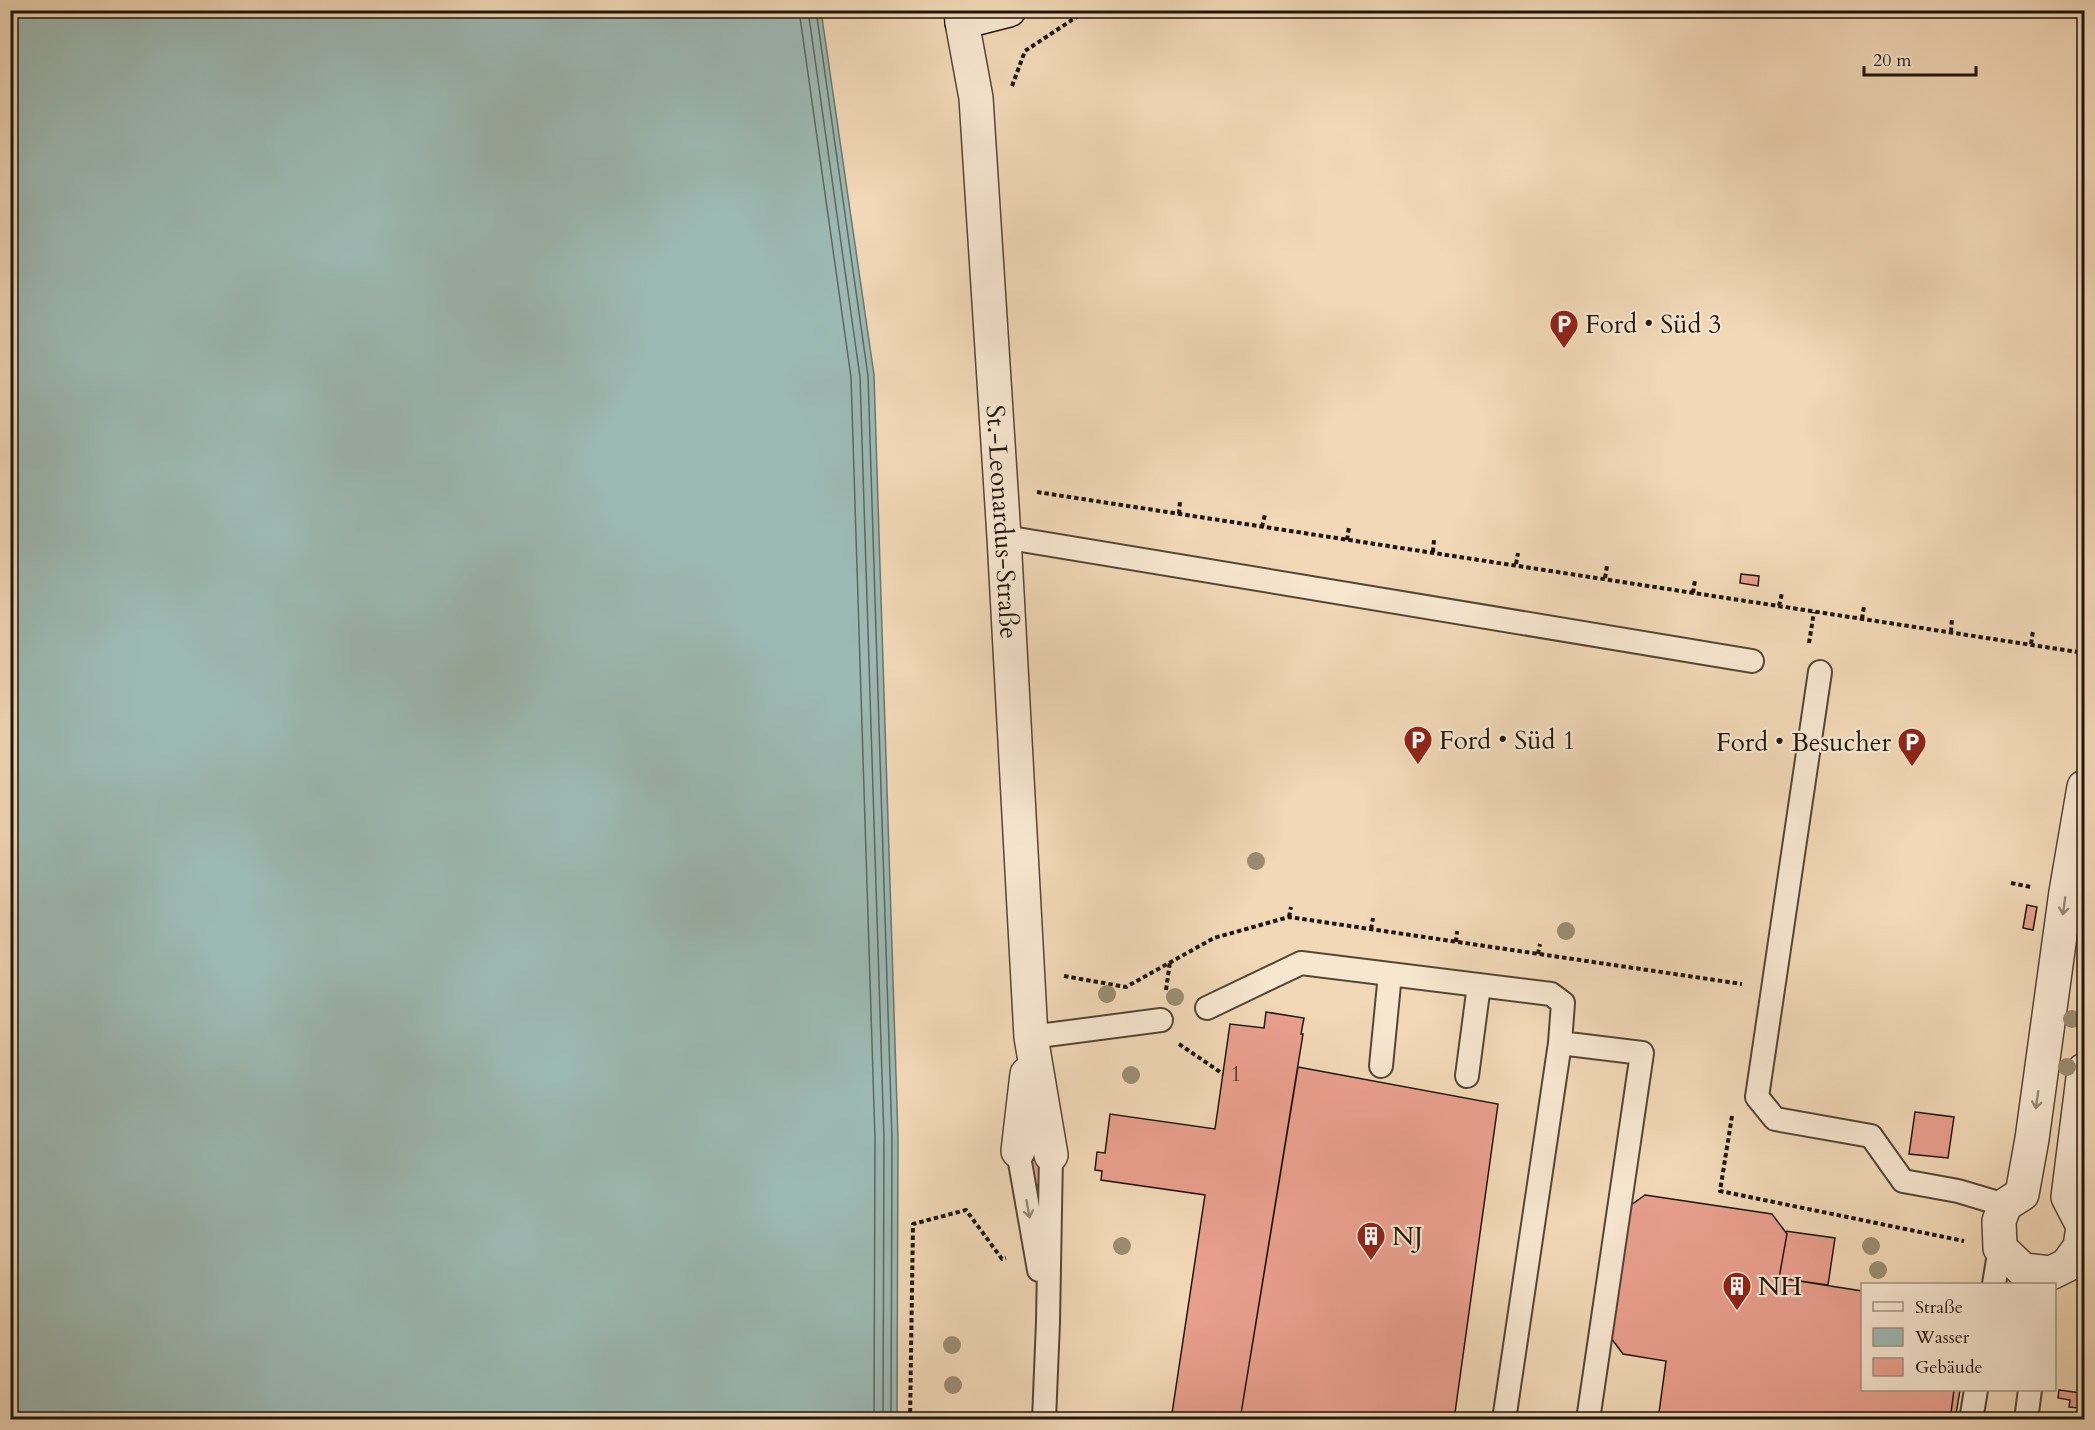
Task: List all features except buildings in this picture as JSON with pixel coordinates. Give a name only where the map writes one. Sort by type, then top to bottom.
[{"type":"street","points":[[962,16],[1009,10]]},
{"type":"street","name":"St.-Leonardus-Straße","points":[[962,16],[976,98],[1004,537],[1031,1037],[1051,1155]]},
{"type":"street","points":[[2085,787],[2066,892],[2032,1139],[2014,1200],[1999,1221],[2000,1248],[2023,1270],[2050,1279],[2067,1265],[2080,1247],[2084,1226],[2068,1197],[2085,1070]]},
{"type":"street","name":"St.-Leonardus-Straße","points":[[1018,1151],[1031,1037]]},
{"type":"lane","points":[[1004,537],[1752,661]]},
{"type":"lane","points":[[1820,672],[1757,1097],[1775,1119],[1871,1136],[1903,1181],[2014,1200]]},
{"type":"lane","points":[[1207,1008],[1300,963],[1551,994],[1563,1003],[1560,1043],[1504,1419]]},
{"type":"lane","points":[[1381,1066],[1390,974]]},
{"type":"lane","points":[[1467,1076],[1479,985]]},
{"type":"lane","points":[[1031,1037],[1161,1020]]},
{"type":"lane","points":[[1560,1043],[1642,1053],[1588,1419]]},
{"type":"lane","points":[[1018,1151],[1048,1322]]},
{"type":"lane","points":[[1044,1419],[1051,1155]]},
{"type":"lane","points":[[1994,1283],[2000,1248]]},
{"type":"lane","points":[[1971,1419],[1976,1391]]},
{"type":"lane","points":[[2026,1419],[2030,1391]]},
{"type":"path","points":[[1010,92],[1025,51],[1087,10]]},
{"type":"path","points":[[1001,486],[2085,653]]},
{"type":"path","points":[[1179,514],[1180,501]]},
{"type":"path","points":[[1262,527],[1264,514]]},
{"type":"path","points":[[1347,540],[1349,527]]},
{"type":"path","points":[[1433,552],[1434,540]]},
{"type":"path","points":[[1516,564],[1518,553]]},
{"type":"path","points":[[1605,578],[1606,566]]},
{"type":"path","points":[[1693,593],[1695,580]]},
{"type":"path","points":[[1779,606],[1782,593]]},
{"type":"path","points":[[1862,618],[1864,606]]},
{"type":"path","points":[[1951,632],[1952,618]]},
{"type":"path","points":[[2031,644],[2033,631]]},
{"type":"path","points":[[1289,917],[1291,907]]},
{"type":"path","points":[[1371,929],[1373,918]]},
{"type":"path","points":[[1456,942],[1457,931]]},
{"type":"path","points":[[1539,954],[1540,944]]},
{"type":"path","points":[[910,1419],[913,1224],[966,1210],[1002,1259],[1037,1257]]},
{"type":"water","points":[[10,11],[821,11],[874,375],[898,1139],[897,1419],[11,1419]]},
{"type":"place","name":"Ford • Süd 3","points":[[1564,350]]},
{"type":"place","name":"Ford • Süd 1","points":[[1418,766]]},
{"type":"place","name":"Ford • Besucher","points":[[1912,768]]},
{"type":"place","name":"NJ","points":[[1371,1262]]},
{"type":"place","name":"NH","points":[[1737,1312]]}]
